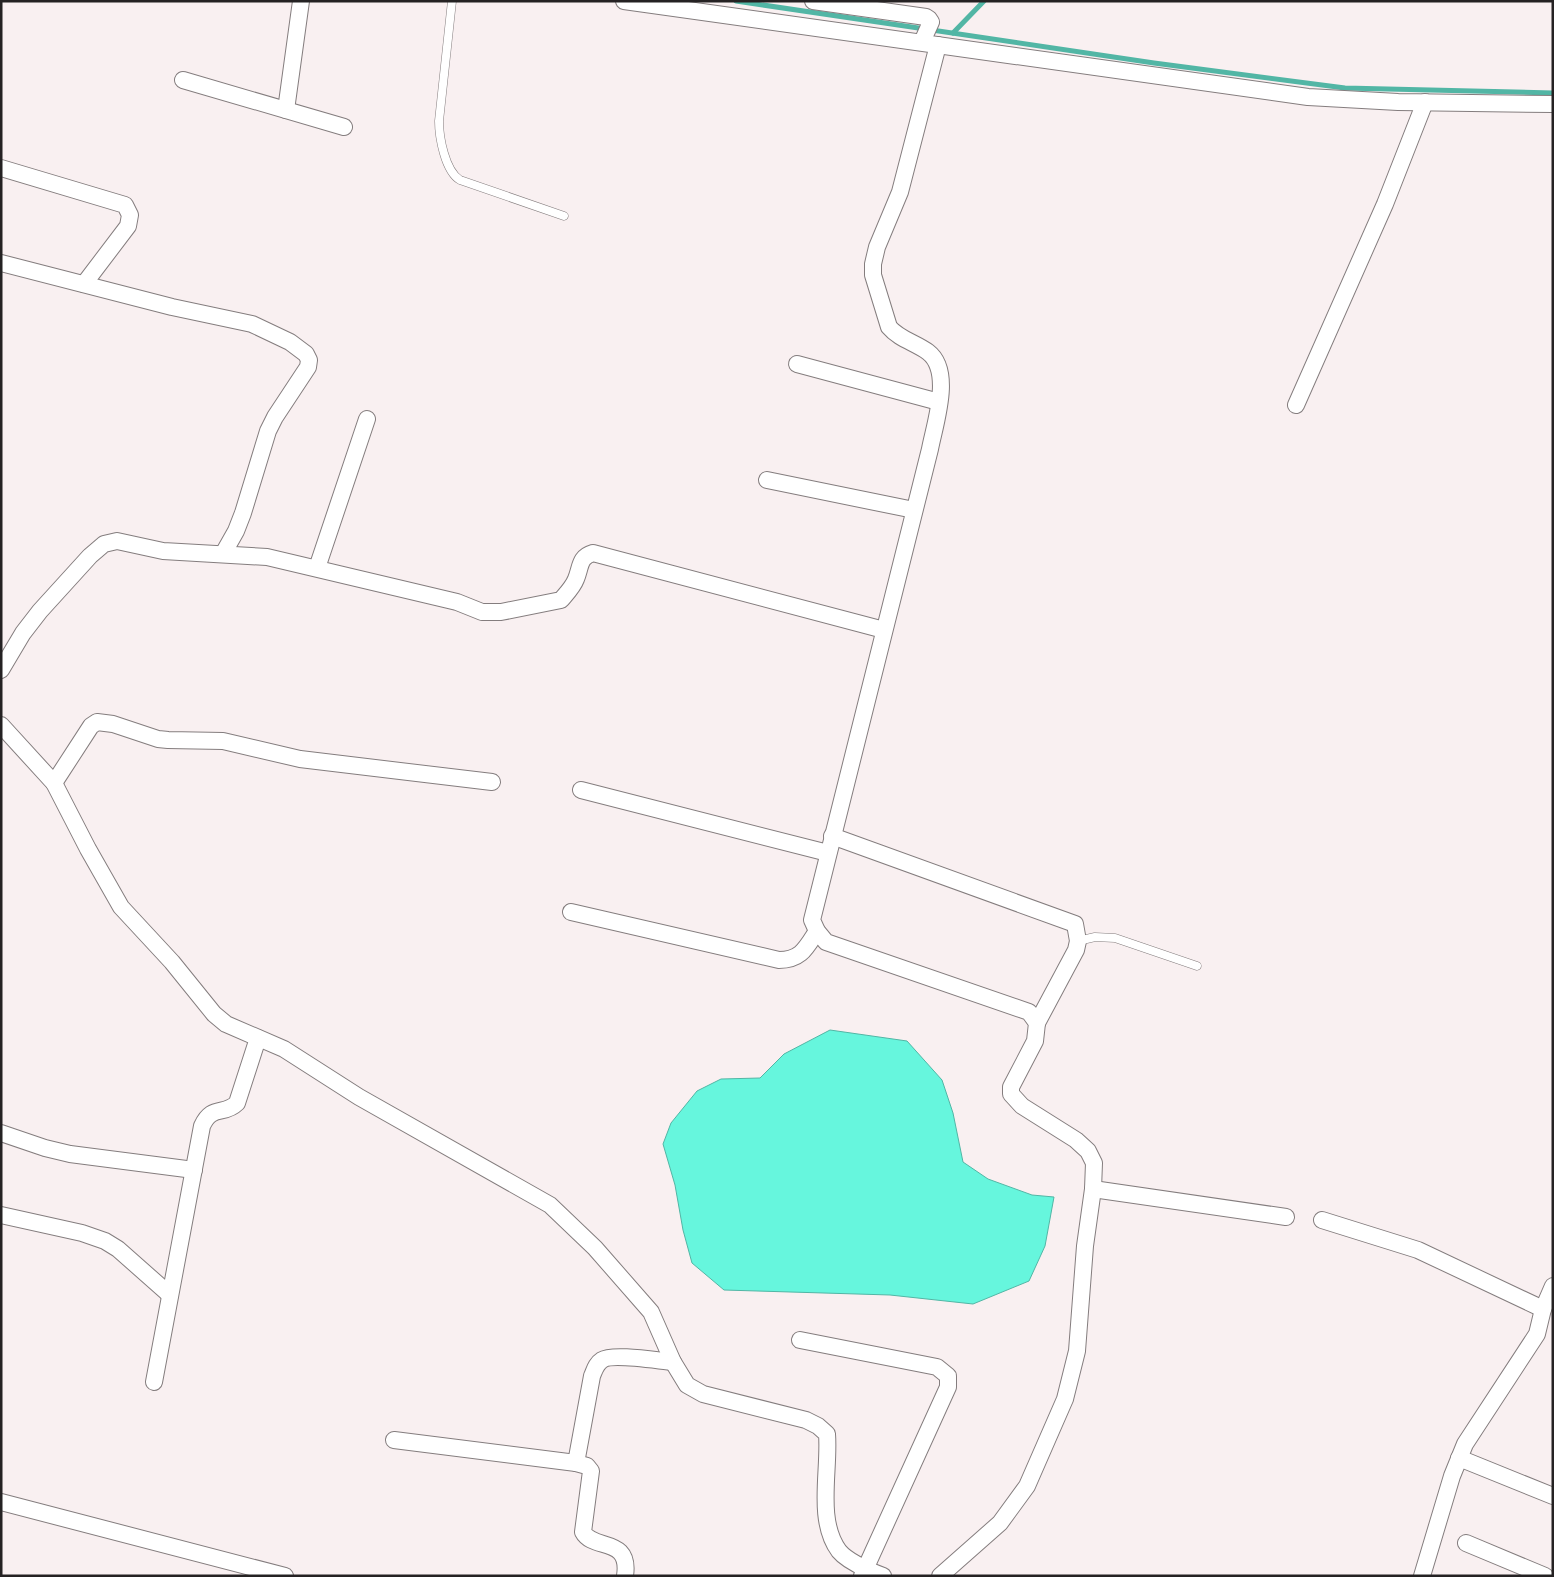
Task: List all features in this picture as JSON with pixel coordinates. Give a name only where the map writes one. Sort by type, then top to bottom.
[{"type":"street","points":[[286,110],[301,1]]},
{"type":"street","points":[[624,1],[929,36],[1308,97],[1398,102],[1553,104]]},
{"type":"street","points":[[813,1],[926,17],[929,19],[929,36],[900,192],[877,247],[873,264],[874,275],[889,327],[893,332],[928,352],[938,363],[941,377],[939,402],[930,449],[812,920],[816,931],[826,942],[1029,1012],[1036,1023]]},
{"type":"street","points":[[183,80],[344,127]]},
{"type":"street","points":[[1296,405],[1385,204],[1424,102]]},
{"type":"street","points":[[1,168],[126,205],[130,215],[128,226],[84,284]]},
{"type":"street","points":[[1,263],[172,307],[252,324],[290,342],[306,354],[309,360],[308,367],[268,431],[243,513],[236,531],[223,554]]},
{"type":"street","points":[[797,364],[939,402]]},
{"type":"street","points":[[317,568],[367,419]]},
{"type":"street","points":[[767,480],[914,510]]},
{"type":"street","points":[[1,670],[23,633],[40,611],[90,556],[104,544],[117,541],[162,552],[267,557],[457,602],[482,612],[501,612],[561,600],[576,581],[582,561],[586,555],[593,553],[884,630]]},
{"type":"street","points":[[54,783],[91,726],[97,722],[113,724],[158,739],[224,741],[300,759],[492,782]]},
{"type":"street","points":[[1,725],[54,783],[121,907],[172,962],[214,1014],[226,1024],[271,1043],[359,1097],[550,1205],[595,1248],[651,1312],[673,1362],[687,1386],[703,1394],[806,1420],[818,1426],[827,1434],[825,1507],[830,1533],[840,1552],[863,1572],[883,1576]]},
{"type":"street","points":[[581,790],[828,853]]},
{"type":"street","points":[[832,836],[1068,921],[1075,924],[1078,941],[1076,950],[1036,1023],[1035,1040],[1011,1087],[1011,1094],[1022,1106],[1076,1140],[1088,1151],[1094,1163],[1076,1351],[1064,1399],[1027,1486],[1000,1523],[940,1576]]},
{"type":"street","points":[[571,912],[779,960],[790,960],[803,952],[816,931]]},
{"type":"street","points":[[154,1382],[202,1126],[207,1116],[233,1108],[237,1104],[271,1043]]},
{"type":"street","points":[[1,1133],[45,1148],[70,1154],[194,1170]]},
{"type":"street","points":[[1093,1189],[1286,1217]]},
{"type":"street","points":[[1,1215],[82,1233],[106,1241],[170,1294]]},
{"type":"street","points":[[1322,1220],[1418,1250],[1543,1309]]},
{"type":"street","points":[[1422,1576],[1459,1458],[1470,1435],[1537,1334],[1543,1309],[1553,1286]]},
{"type":"street","points":[[800,1340],[936,1367],[948,1376],[948,1387],[863,1572]]},
{"type":"street","points":[[576,1463],[592,1376],[597,1364],[604,1358],[618,1357],[673,1362]]},
{"type":"street","points":[[394,1440],[576,1463],[587,1466],[591,1471],[583,1532],[589,1539],[616,1548],[620,1552],[625,1563],[625,1576]]},
{"type":"street","points":[[1459,1458],[1553,1496]]},
{"type":"street","points":[[1,1502],[284,1576]]},
{"type":"street","points":[[1466,1542],[1545,1576]]},
{"type":"lane","points":[[452,1],[439,121],[440,139],[451,171],[460,180],[564,216]]},
{"type":"lane","points":[[1078,941],[1095,937],[1115,938],[1197,966]]},
{"type":"shaded area","points":[[830,1030],[907,1041],[942,1080],[953,1113],[963,1162],[988,1179],[1032,1195],[1054,1197],[1045,1246],[1029,1281],[973,1304],[890,1295],[724,1290],[692,1263],[683,1230],[675,1185],[663,1144],[671,1123],[697,1091],[721,1079],[760,1078],[784,1054]]},
{"type":"waterway","points":[[736,1],[1154,63],[1345,88],[1553,93]]},
{"type":"waterway","points":[[953,33],[984,1]]}]
